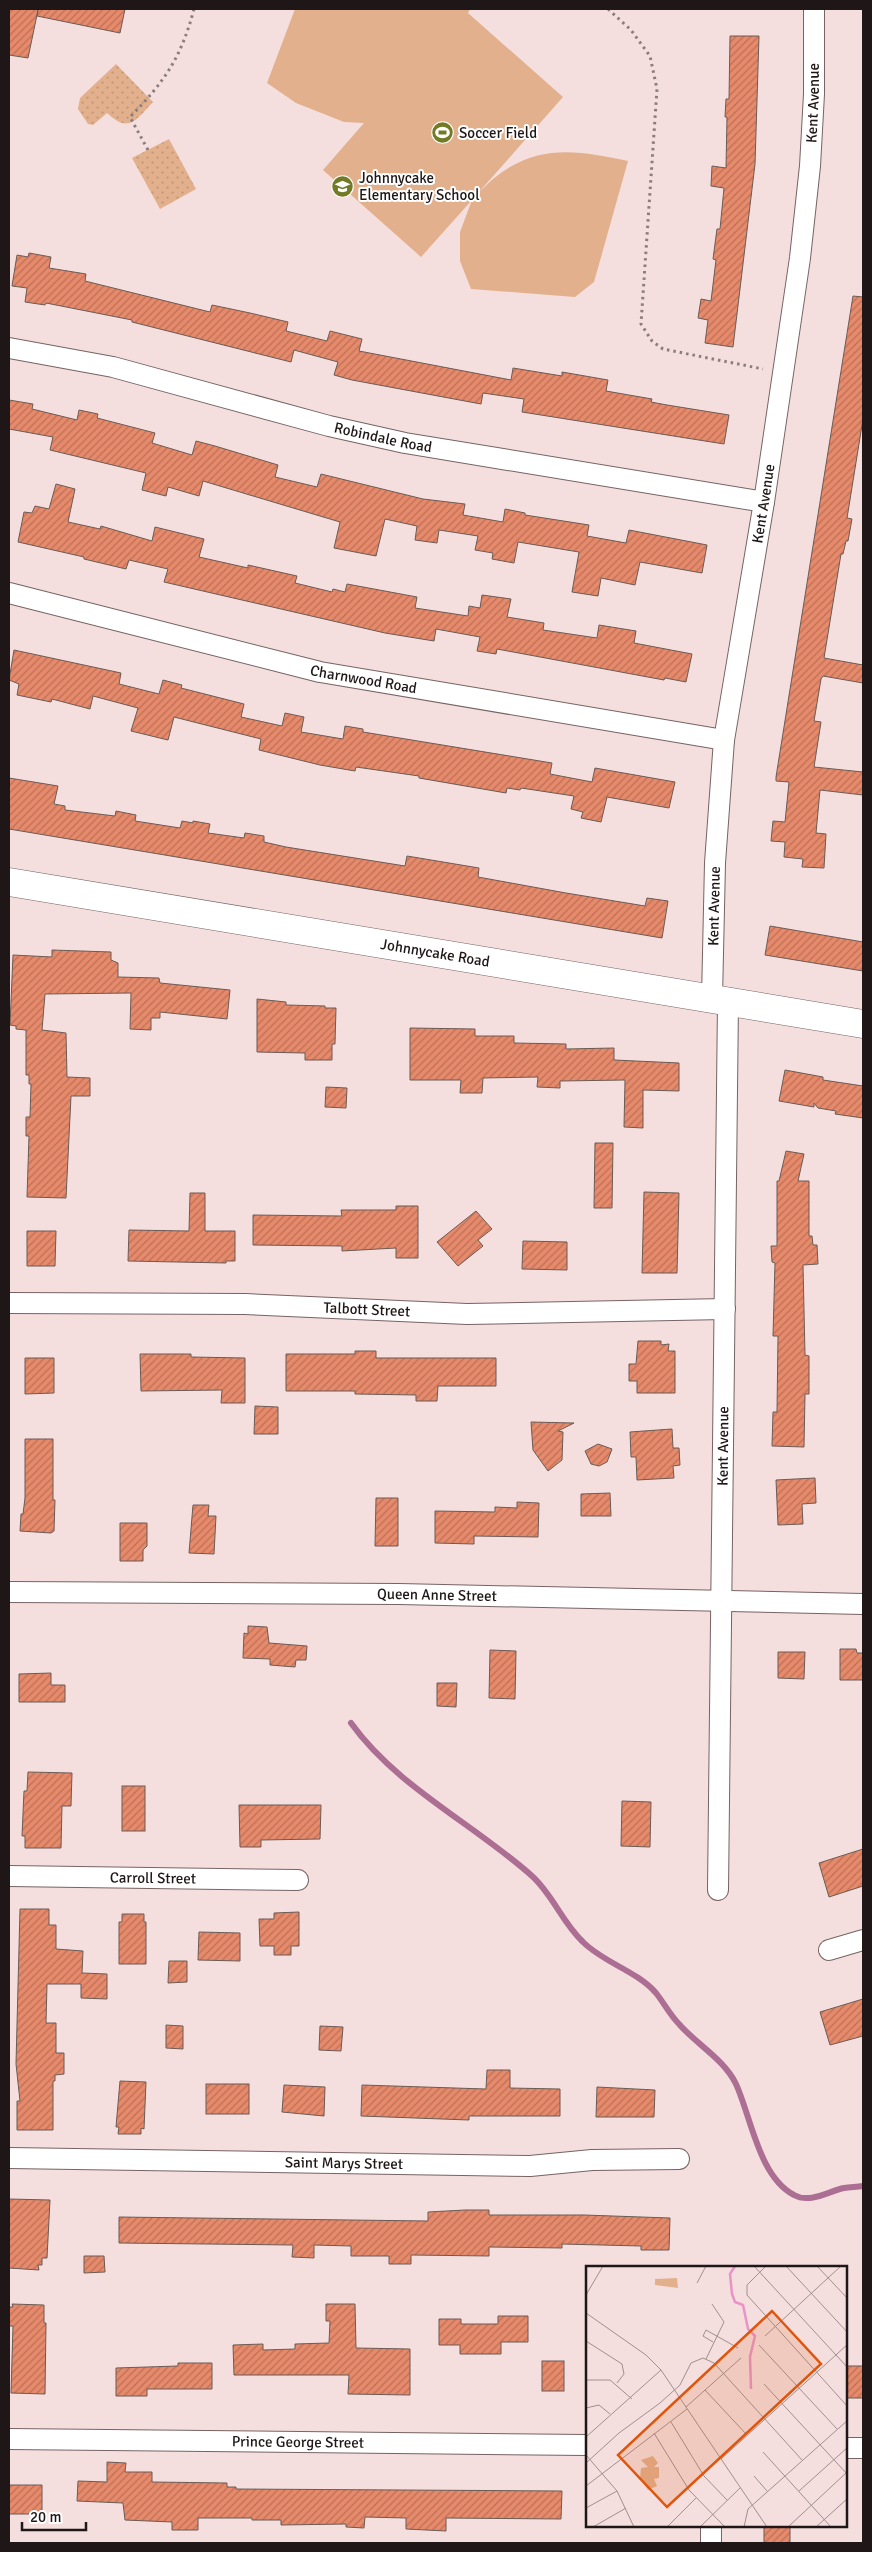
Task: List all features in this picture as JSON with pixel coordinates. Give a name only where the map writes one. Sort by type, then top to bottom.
[{"type":"main road","name":"Johnnycake Road","points":[[9,882],[863,1024]]},
{"type":"street","name":"Kent Avenue","points":[[718,1890],[725,1309],[720,1000],[715,863],[724,740],[764,502],[800,258],[810,166],[814,94],[814,9]]},
{"type":"street","name":"Robindale Road","points":[[9,348],[113,367],[329,426],[405,443],[764,502]]},
{"type":"street","name":"Charnwood Road","points":[[9,593],[320,672],[724,740]]},
{"type":"street","name":"Talbott Street","points":[[9,1303],[245,1304],[468,1314],[725,1309]]},
{"type":"street","name":"Queen Anne Street","points":[[9,1592],[399,1594],[722,1603],[863,1604]]},
{"type":"street","name":"Carroll Street","points":[[9,1876],[298,1880]]},
{"type":"street","points":[[829,1950],[863,1940]]},
{"type":"street","name":"Saint Marys Street","points":[[9,2158],[530,2166],[592,2160],[679,2159]]},
{"type":"street","name":"Prince George Street","points":[[9,2439],[586,2445]]},
{"type":"street","points":[[847,2448],[863,2448]]},
{"type":"street","points":[[711,2527],[711,2543]]},
{"type":"path","points":[[148,150],[130,117],[166,76],[186,40],[194,9]]},
{"type":"path","points":[[608,9],[631,30],[650,56],[657,89],[641,324],[652,341],[663,349],[783,373]]},
{"type":"shaded area","points":[[295,9],[470,9],[468,13],[563,97],[479,192],[509,167],[525,159],[541,155],[575,152],[628,161],[594,282],[575,297],[471,289],[460,261],[460,232],[472,200],[421,257],[323,170],[364,123],[344,122],[296,103],[267,83]]},
{"type":"shaded area","points":[[116,64],[153,102],[132,122],[121,123],[107,113],[93,125],[88,124],[78,109],[80,98]]},
{"type":"shaded area","points":[[169,139],[196,189],[160,209],[132,158]]},
{"type":"building","points":[[9,9],[125,9],[120,33],[37,16],[38,10],[28,58],[9,55]]},
{"type":"building","points":[[730,36],[759,36],[755,164],[733,347],[705,343],[708,320],[698,318],[701,299],[711,301],[716,260],[713,259],[717,229],[720,229],[724,188],[711,186],[712,166],[726,168],[727,117],[725,117],[726,99],[729,99]]},
{"type":"building","points":[[29,253],[51,257],[49,268],[86,274],[85,281],[210,312],[212,305],[288,322],[286,331],[327,341],[330,331],[362,339],[359,351],[511,380],[513,368],[562,376],[562,372],[608,380],[606,391],[652,399],[651,402],[729,415],[724,444],[522,412],[524,399],[483,393],[481,404],[352,380],[334,375],[338,362],[294,350],[291,362],[132,322],[132,320],[46,303],[45,305],[25,302],[27,288],[12,286],[17,255],[28,257]]},
{"type":"building","points":[[853,296],[863,297],[863,419],[847,518],[852,519],[848,541],[846,541],[843,554],[841,554],[824,658],[863,665],[863,683],[823,676],[821,679],[814,721],[821,722],[814,767],[863,772],[863,795],[820,790],[816,833],[826,834],[824,868],[802,867],[803,859],[784,857],[785,842],[771,841],[773,821],[785,822],[789,782],[776,781],[776,777]]},
{"type":"building","points":[[9,400],[33,404],[32,409],[77,420],[79,410],[98,414],[97,418],[155,433],[152,443],[192,455],[196,441],[215,446],[278,465],[275,477],[317,487],[321,474],[423,499],[465,504],[463,515],[503,522],[505,509],[525,513],[525,515],[589,525],[587,536],[626,543],[629,530],[707,545],[702,573],[640,562],[635,585],[601,578],[598,596],[572,592],[579,552],[518,542],[514,563],[492,559],[493,553],[475,550],[478,536],[439,530],[437,543],[415,540],[417,526],[385,519],[376,556],[334,548],[340,522],[203,481],[199,496],[168,487],[166,496],[142,490],[146,473],[50,450],[53,437],[9,429]]},
{"type":"building","points":[[56,484],[75,489],[68,522],[100,529],[101,526],[152,541],[155,527],[204,539],[199,557],[297,576],[295,583],[332,592],[333,589],[345,592],[347,584],[417,597],[415,608],[468,616],[469,606],[480,608],[482,595],[511,599],[507,617],[544,623],[543,630],[597,638],[599,625],[636,631],[634,643],[692,654],[686,682],[665,678],[664,680],[497,649],[496,654],[477,651],[480,637],[436,629],[434,641],[385,633],[164,582],[168,569],[129,560],[126,569],[18,542],[24,512],[32,513],[35,506],[49,509]]},
{"type":"building","points":[[14,650],[121,673],[119,684],[159,694],[163,680],[182,685],[181,688],[244,704],[241,717],[282,726],[285,713],[304,717],[301,732],[343,739],[345,726],[363,729],[363,732],[552,763],[550,774],[592,782],[595,768],[675,782],[669,808],[607,797],[601,822],[581,818],[583,812],[571,809],[574,796],[521,788],[520,790],[507,788],[506,793],[419,778],[419,776],[356,767],[355,771],[320,765],[259,750],[261,739],[174,717],[168,740],[131,731],[138,708],[93,696],[90,709],[52,699],[51,702],[17,695],[19,684],[9,680]]},
{"type":"building","points":[[9,778],[58,786],[54,804],[65,806],[65,810],[115,816],[116,811],[136,815],[135,821],[180,828],[182,821],[193,823],[193,821],[210,824],[208,833],[244,838],[245,833],[264,836],[264,842],[286,847],[405,866],[407,856],[479,868],[478,877],[645,906],[647,898],[668,901],[662,938],[9,829]]},
{"type":"building","points":[[770,926],[863,942],[863,971],[765,955]]},
{"type":"building","points":[[52,950],[111,952],[111,960],[118,963],[118,977],[159,978],[160,983],[230,990],[227,1019],[160,1012],[160,1018],[151,1018],[151,1030],[130,1029],[131,993],[45,994],[42,1030],[66,1033],[67,1077],[90,1078],[90,1096],[71,1096],[66,1198],[27,1197],[29,1136],[26,1136],[26,1117],[30,1117],[31,1084],[29,1084],[29,1075],[26,1075],[26,1030],[16,1029],[16,1026],[10,1025],[13,955],[52,957]]},
{"type":"building","points":[[257,999],[286,1002],[286,1005],[336,1008],[335,1044],[332,1044],[332,1060],[305,1060],[305,1053],[257,1052]]},
{"type":"building","points":[[410,1028],[475,1029],[475,1036],[514,1036],[514,1043],[566,1044],[566,1049],[614,1048],[614,1060],[679,1063],[679,1091],[643,1090],[643,1128],[624,1127],[625,1080],[560,1081],[560,1088],[537,1087],[538,1077],[483,1078],[482,1093],[460,1093],[461,1080],[410,1080]]},
{"type":"building","points":[[785,1070],[823,1077],[823,1080],[863,1086],[863,1118],[835,1114],[836,1111],[818,1108],[814,1103],[814,1107],[779,1101]]},
{"type":"building","points":[[326,1087],[347,1088],[346,1108],[325,1107]]},
{"type":"building","points":[[595,1143],[613,1143],[612,1208],[594,1208]]},
{"type":"building","points":[[786,1151],[804,1154],[798,1181],[809,1181],[809,1236],[812,1236],[813,1245],[817,1245],[818,1264],[803,1265],[805,1355],[809,1356],[809,1394],[805,1394],[804,1447],[772,1446],[773,1412],[777,1412],[778,1336],[773,1336],[775,1263],[772,1262],[771,1246],[777,1246],[777,1181],[779,1181]]},
{"type":"building","points":[[644,1192],[679,1193],[677,1273],[642,1273]]},
{"type":"building","points":[[190,1193],[205,1193],[205,1231],[235,1231],[235,1261],[226,1261],[226,1263],[128,1261],[129,1230],[189,1231]]},
{"type":"building","points":[[396,1206],[418,1206],[418,1258],[396,1258],[396,1248],[342,1251],[342,1246],[253,1245],[253,1215],[342,1216],[341,1210],[396,1210]]},
{"type":"building","points":[[476,1211],[492,1229],[478,1240],[483,1246],[458,1266],[437,1242]]},
{"type":"building","points":[[27,1231],[56,1231],[55,1266],[27,1266]]},
{"type":"building","points":[[523,1241],[567,1242],[567,1270],[522,1269]]},
{"type":"building","points":[[638,1341],[661,1341],[661,1345],[669,1344],[668,1351],[675,1351],[675,1393],[637,1393],[637,1381],[629,1381],[629,1364],[636,1364]]},
{"type":"building","points":[[355,1351],[376,1351],[376,1358],[496,1358],[496,1386],[438,1386],[437,1401],[416,1401],[416,1395],[355,1394],[355,1391],[286,1391],[286,1354],[355,1354]]},
{"type":"building","points":[[140,1354],[191,1354],[191,1357],[245,1358],[245,1403],[221,1403],[222,1390],[141,1391]]},
{"type":"building","points":[[25,1358],[54,1358],[54,1393],[25,1394]]},
{"type":"building","points":[[255,1406],[278,1407],[278,1434],[254,1434]]},
{"type":"building","points":[[531,1422],[574,1423],[558,1431],[563,1432],[562,1460],[548,1471],[533,1450]]},
{"type":"building","points":[[672,1429],[673,1448],[679,1448],[680,1465],[673,1466],[674,1478],[637,1480],[636,1457],[631,1457],[630,1432]]},
{"type":"building","points":[[25,1439],[53,1439],[53,1500],[55,1500],[54,1531],[51,1533],[20,1531],[21,1514],[23,1514],[25,1498]]},
{"type":"building","points":[[598,1444],[612,1449],[607,1462],[599,1466],[591,1464],[585,1451]]},
{"type":"building","points":[[815,1478],[816,1503],[802,1504],[803,1524],[778,1525],[776,1480]]},
{"type":"building","points":[[610,1493],[611,1516],[581,1516],[581,1494]]},
{"type":"building","points":[[376,1498],[398,1498],[398,1546],[375,1546]]},
{"type":"building","points":[[517,1502],[539,1503],[538,1537],[474,1536],[474,1544],[435,1543],[435,1511],[495,1512],[495,1507],[517,1508]]},
{"type":"building","points":[[193,1505],[209,1505],[208,1516],[216,1516],[214,1554],[189,1553]]},
{"type":"building","points":[[120,1523],[147,1523],[147,1546],[143,1550],[143,1561],[120,1561]]},
{"type":"building","points":[[248,1626],[267,1627],[269,1643],[307,1646],[306,1660],[296,1660],[295,1667],[270,1665],[270,1659],[243,1658],[244,1633],[248,1634]]},
{"type":"building","points":[[840,1649],[856,1649],[857,1653],[863,1653],[863,1680],[840,1680]]},
{"type":"building","points":[[490,1650],[516,1651],[515,1699],[489,1698]]},
{"type":"building","points":[[778,1652],[805,1652],[804,1679],[778,1678]]},
{"type":"building","points":[[51,1673],[51,1685],[65,1685],[65,1702],[19,1702],[19,1674]]},
{"type":"building","points":[[437,1683],[457,1683],[456,1707],[437,1706]]},
{"type":"building","points":[[28,1772],[72,1773],[71,1806],[62,1806],[61,1848],[25,1848],[25,1836],[22,1836],[24,1791],[27,1791]]},
{"type":"building","points":[[122,1786],[145,1786],[145,1831],[122,1831]]},
{"type":"building","points":[[622,1801],[651,1802],[650,1847],[621,1846]]},
{"type":"building","points":[[239,1805],[321,1805],[320,1839],[261,1840],[261,1847],[240,1847]]},
{"type":"building","points":[[863,1849],[863,1886],[829,1897],[819,1863]]},
{"type":"building","points":[[20,1909],[49,1909],[49,1925],[56,1925],[56,1949],[83,1951],[82,1973],[107,1974],[107,1999],[81,1998],[81,1984],[47,1984],[46,2023],[56,2023],[56,2053],[64,2053],[64,2074],[55,2075],[55,2081],[53,2081],[53,2130],[17,2130],[17,2101],[20,2101],[16,2064]]},
{"type":"building","points":[[299,1912],[299,1946],[291,1946],[291,1955],[274,1955],[274,1946],[260,1946],[259,1919],[274,1919],[274,1913]]},
{"type":"building","points":[[122,1914],[144,1914],[144,1922],[146,1922],[146,1964],[119,1964],[119,1922],[122,1922]]},
{"type":"building","points":[[199,1932],[240,1933],[240,1961],[198,1960]]},
{"type":"building","points":[[169,1961],[187,1961],[187,1982],[168,1983]]},
{"type":"building","points":[[863,1999],[863,2036],[830,2045],[820,2012]]},
{"type":"building","points":[[166,2025],[183,2026],[183,2049],[166,2048]]},
{"type":"building","points":[[320,2026],[343,2027],[341,2051],[319,2050]]},
{"type":"building","points":[[487,2070],[510,2070],[510,2088],[560,2089],[560,2116],[469,2116],[469,2120],[361,2116],[362,2085],[486,2089]]},
{"type":"building","points":[[120,2081],[146,2082],[144,2129],[141,2128],[141,2134],[118,2134],[119,2127],[116,2127]]},
{"type":"building","points":[[206,2084],[249,2084],[249,2114],[206,2114]]},
{"type":"building","points":[[284,2085],[325,2087],[324,2116],[282,2112]]},
{"type":"building","points":[[597,2087],[655,2090],[654,2117],[596,2117]]},
{"type":"building","points":[[9,2199],[50,2200],[47,2258],[42,2258],[42,2265],[38,2265],[39,2270],[9,2268]]},
{"type":"building","points":[[489,2210],[489,2215],[584,2215],[670,2218],[669,2250],[641,2250],[641,2246],[562,2244],[562,2248],[489,2247],[489,2256],[411,2255],[411,2264],[389,2264],[389,2256],[351,2256],[351,2246],[314,2245],[314,2258],[292,2257],[293,2245],[119,2243],[119,2217],[428,2221],[428,2212]]},
{"type":"building","points":[[84,2256],[104,2256],[105,2272],[84,2273]]},
{"type":"building","points":[[12,2304],[44,2305],[44,2323],[46,2323],[45,2394],[11,2393],[13,2326],[9,2326],[9,2307],[13,2307]]},
{"type":"building","points":[[326,2304],[355,2304],[356,2348],[410,2349],[410,2395],[348,2394],[349,2375],[234,2375],[233,2345],[263,2344],[263,2350],[295,2349],[295,2344],[329,2343],[330,2321],[326,2321]]},
{"type":"building","points":[[498,2316],[528,2316],[528,2342],[501,2342],[501,2354],[460,2354],[460,2345],[439,2345],[439,2319],[461,2319],[461,2324],[498,2324]]},
{"type":"building","points":[[542,2361],[564,2361],[564,2391],[542,2391]]},
{"type":"building","points":[[178,2363],[212,2363],[212,2389],[147,2389],[147,2396],[116,2396],[116,2368],[178,2366]]},
{"type":"building","points":[[847,2366],[863,2366],[863,2398],[847,2398]]},
{"type":"building","points":[[107,2462],[126,2463],[125,2472],[152,2472],[152,2482],[227,2483],[227,2487],[236,2487],[236,2489],[562,2491],[561,2519],[446,2518],[446,2531],[406,2529],[406,2518],[365,2517],[364,2528],[346,2527],[346,2524],[281,2525],[281,2520],[252,2520],[252,2518],[198,2518],[198,2530],[172,2530],[172,2522],[125,2520],[123,2503],[77,2501],[78,2481],[107,2482]]},
{"type":"building","points":[[9,2485],[42,2485],[42,2512],[36,2512],[36,2514],[9,2514]]},
{"type":"building","points":[[764,2527],[790,2527],[790,2543],[764,2543]]},
{"type":"waterway","points":[[351,1723],[370,1746],[413,1786],[486,1839],[532,1876],[583,1942],[601,1956],[640,1979],[656,1993],[686,2031],[717,2059],[731,2075],[764,2161],[772,2175],[782,2186],[794,2195],[806,2198],[813,2198],[844,2188],[863,2186]]},
{"type":"place","name":"Soccer Field","points":[[443,133]]},
{"type":"place","name":"Johnnycake Elementary School","points":[[343,187]]}]
